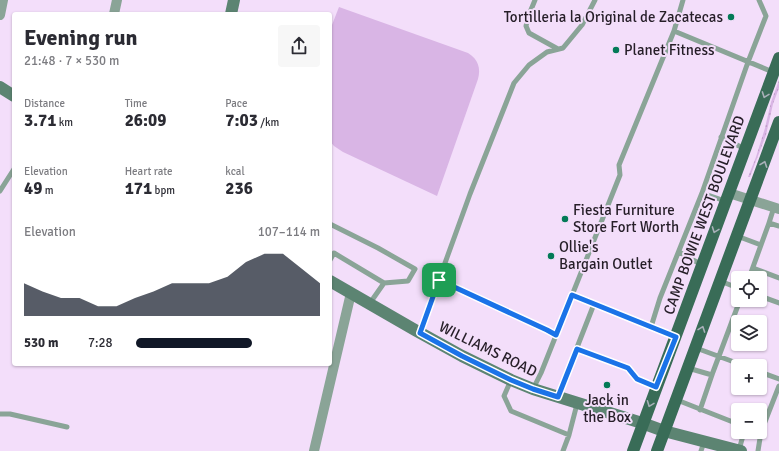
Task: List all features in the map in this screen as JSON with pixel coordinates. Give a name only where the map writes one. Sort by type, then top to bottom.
[{"type":"main road","name":"CAMP BOWIE WEST BOULEVARD","points":[[633,451],[779,58]]},
{"type":"main road","points":[[657,451],[750,200],[772,146],[779,122]]},
{"type":"street","points":[[0,15],[3,0]]},
{"type":"street","points":[[114,12],[117,0]]},
{"type":"street","points":[[231,12],[234,0]]},
{"type":"street","points":[[0,87],[12,95]]},
{"type":"street","points":[[728,197],[750,200],[776,208]]},
{"type":"street","name":"WILLIAMS ROAD","points":[[332,282],[462,356],[511,380],[533,389],[642,424],[702,446],[740,451]]},
{"type":"street","points":[[314,451],[351,293]]},
{"type":"lane","points":[[535,0],[526,26],[529,33],[558,49]]},
{"type":"lane","points":[[420,333],[470,194],[514,83],[529,65],[548,52],[563,48],[582,25],[595,0]]},
{"type":"lane","points":[[533,389],[541,373],[620,174],[619,165],[674,31],[683,0]]},
{"type":"lane","points":[[651,327],[660,298],[702,194],[748,62],[766,16],[759,0]]},
{"type":"lane","points":[[674,31],[774,72]]},
{"type":"lane","points":[[722,137],[745,149]]},
{"type":"lane","points":[[0,191],[12,171]]},
{"type":"lane","points":[[702,194],[728,197]]},
{"type":"lane","points":[[752,271],[776,208]]},
{"type":"lane","points":[[769,223],[779,226]]},
{"type":"lane","points":[[332,225],[378,248],[415,269],[408,281],[384,283],[332,252]]},
{"type":"lane","points":[[737,236],[761,245]]},
{"type":"lane","points":[[678,252],[702,265]]},
{"type":"lane","points":[[753,268],[779,278]]},
{"type":"lane","points":[[439,280],[540,326],[556,335]]},
{"type":"lane","points":[[720,281],[731,285]]},
{"type":"lane","points":[[370,304],[384,283]]},
{"type":"lane","points":[[572,295],[676,337]]},
{"type":"lane","points":[[767,299],[779,303]]},
{"type":"lane","points":[[558,397],[594,304]]},
{"type":"lane","points":[[700,410],[737,307]]},
{"type":"lane","points":[[695,348],[731,361]]},
{"type":"lane","points":[[577,349],[628,368],[637,379],[656,387]]},
{"type":"lane","points":[[688,367],[712,375]]},
{"type":"lane","points":[[767,375],[779,379]]},
{"type":"lane","points":[[511,380],[504,396],[511,411],[569,435]]},
{"type":"lane","points":[[767,417],[779,386]]},
{"type":"lane","points":[[676,400],[731,421]]},
{"type":"lane","points":[[563,451],[577,404]]},
{"type":"lane","points":[[0,414],[10,414],[67,427]]},
{"type":"lane","points":[[740,451],[743,439]]},
{"type":"lane","points":[[758,451],[760,439]]},
{"type":"shaded area","points":[[339,7],[468,53],[478,64],[478,79],[437,196],[343,152],[332,144],[332,25]]},
{"type":"shaded area","points":[[779,80],[779,88],[773,104],[766,135],[750,177],[748,177],[756,157],[771,102]]},
{"type":"place","name":"Tortilleria la Original de Zacatecas","points":[[731,17]]},
{"type":"place","name":"Planet Fitness","points":[[616,50]]},
{"type":"place","name":"Fiesta Furniture Store Fort Worth","points":[[565,219]]},
{"type":"place","name":"Ollie's Bargain Outlet","points":[[551,256]]},
{"type":"place","name":"Jack in the Box","points":[[607,385]]},
{"type":"route","points":[[439,280],[556,335],[572,295],[676,337],[656,387],[637,379],[628,368],[577,349],[558,397],[511,380],[420,333],[439,280]]}]
